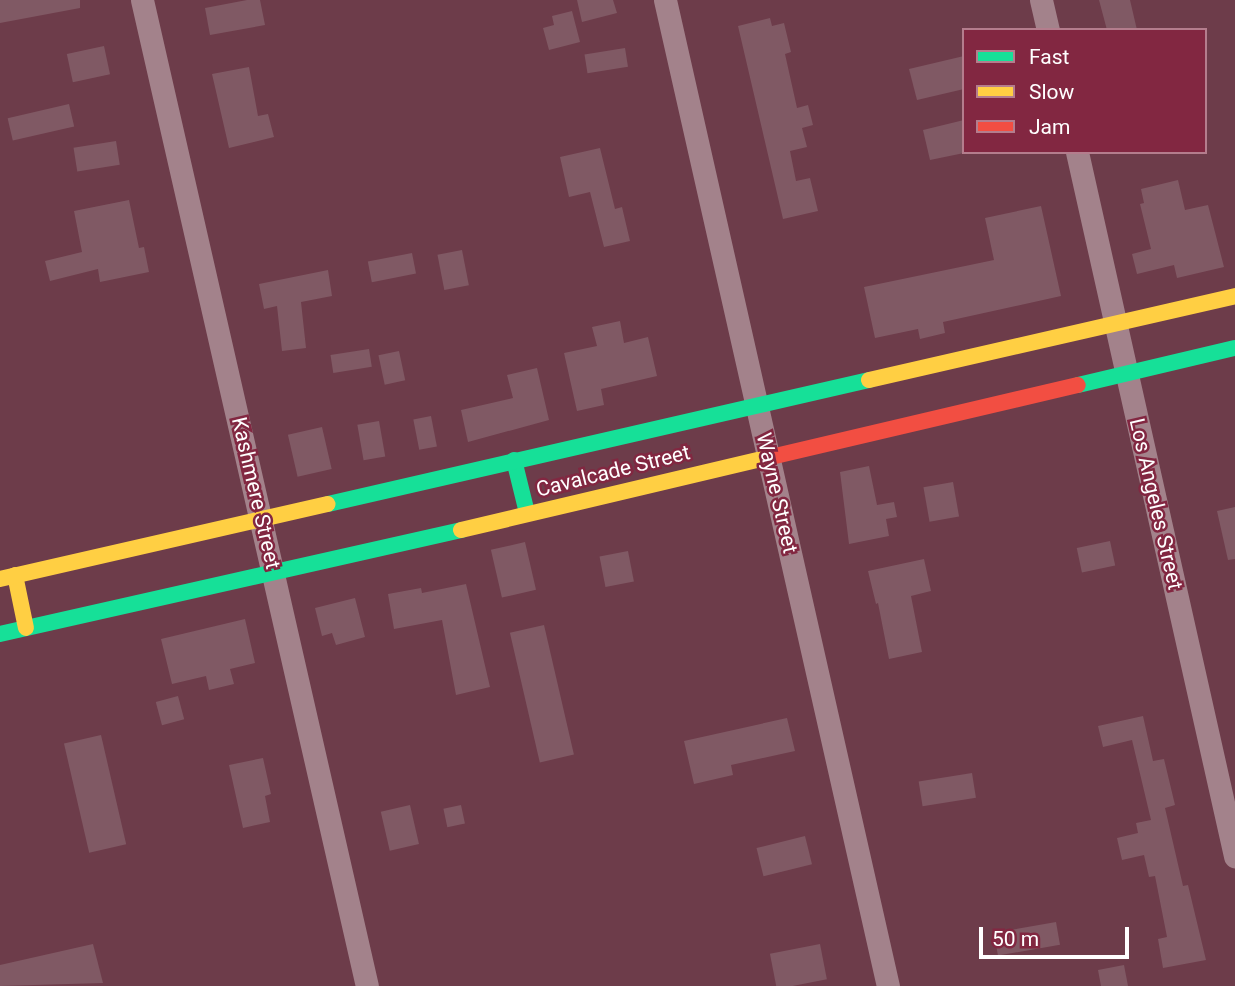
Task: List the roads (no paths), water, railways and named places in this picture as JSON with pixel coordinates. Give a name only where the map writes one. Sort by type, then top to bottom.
[{"type":"main road","name":"Cavalcade Street","points":[[8,577],[1235,296]]},
{"type":"main road","name":"Cavalcade Street","points":[[0,634],[275,573],[769,455],[1235,348]]},
{"type":"main road","points":[[514,460],[527,513]]},
{"type":"main road","points":[[8,577],[26,628]]},
{"type":"street","name":"Kashmere Street","points":[[142,0],[275,573],[367,986]]},
{"type":"street","name":"Wayne Street","points":[[665,0],[888,986]]},
{"type":"street","points":[[1041,0],[1048,28]]},
{"type":"street","name":"Los Angeles Street","points":[[1077,154],[1235,856]]}]
